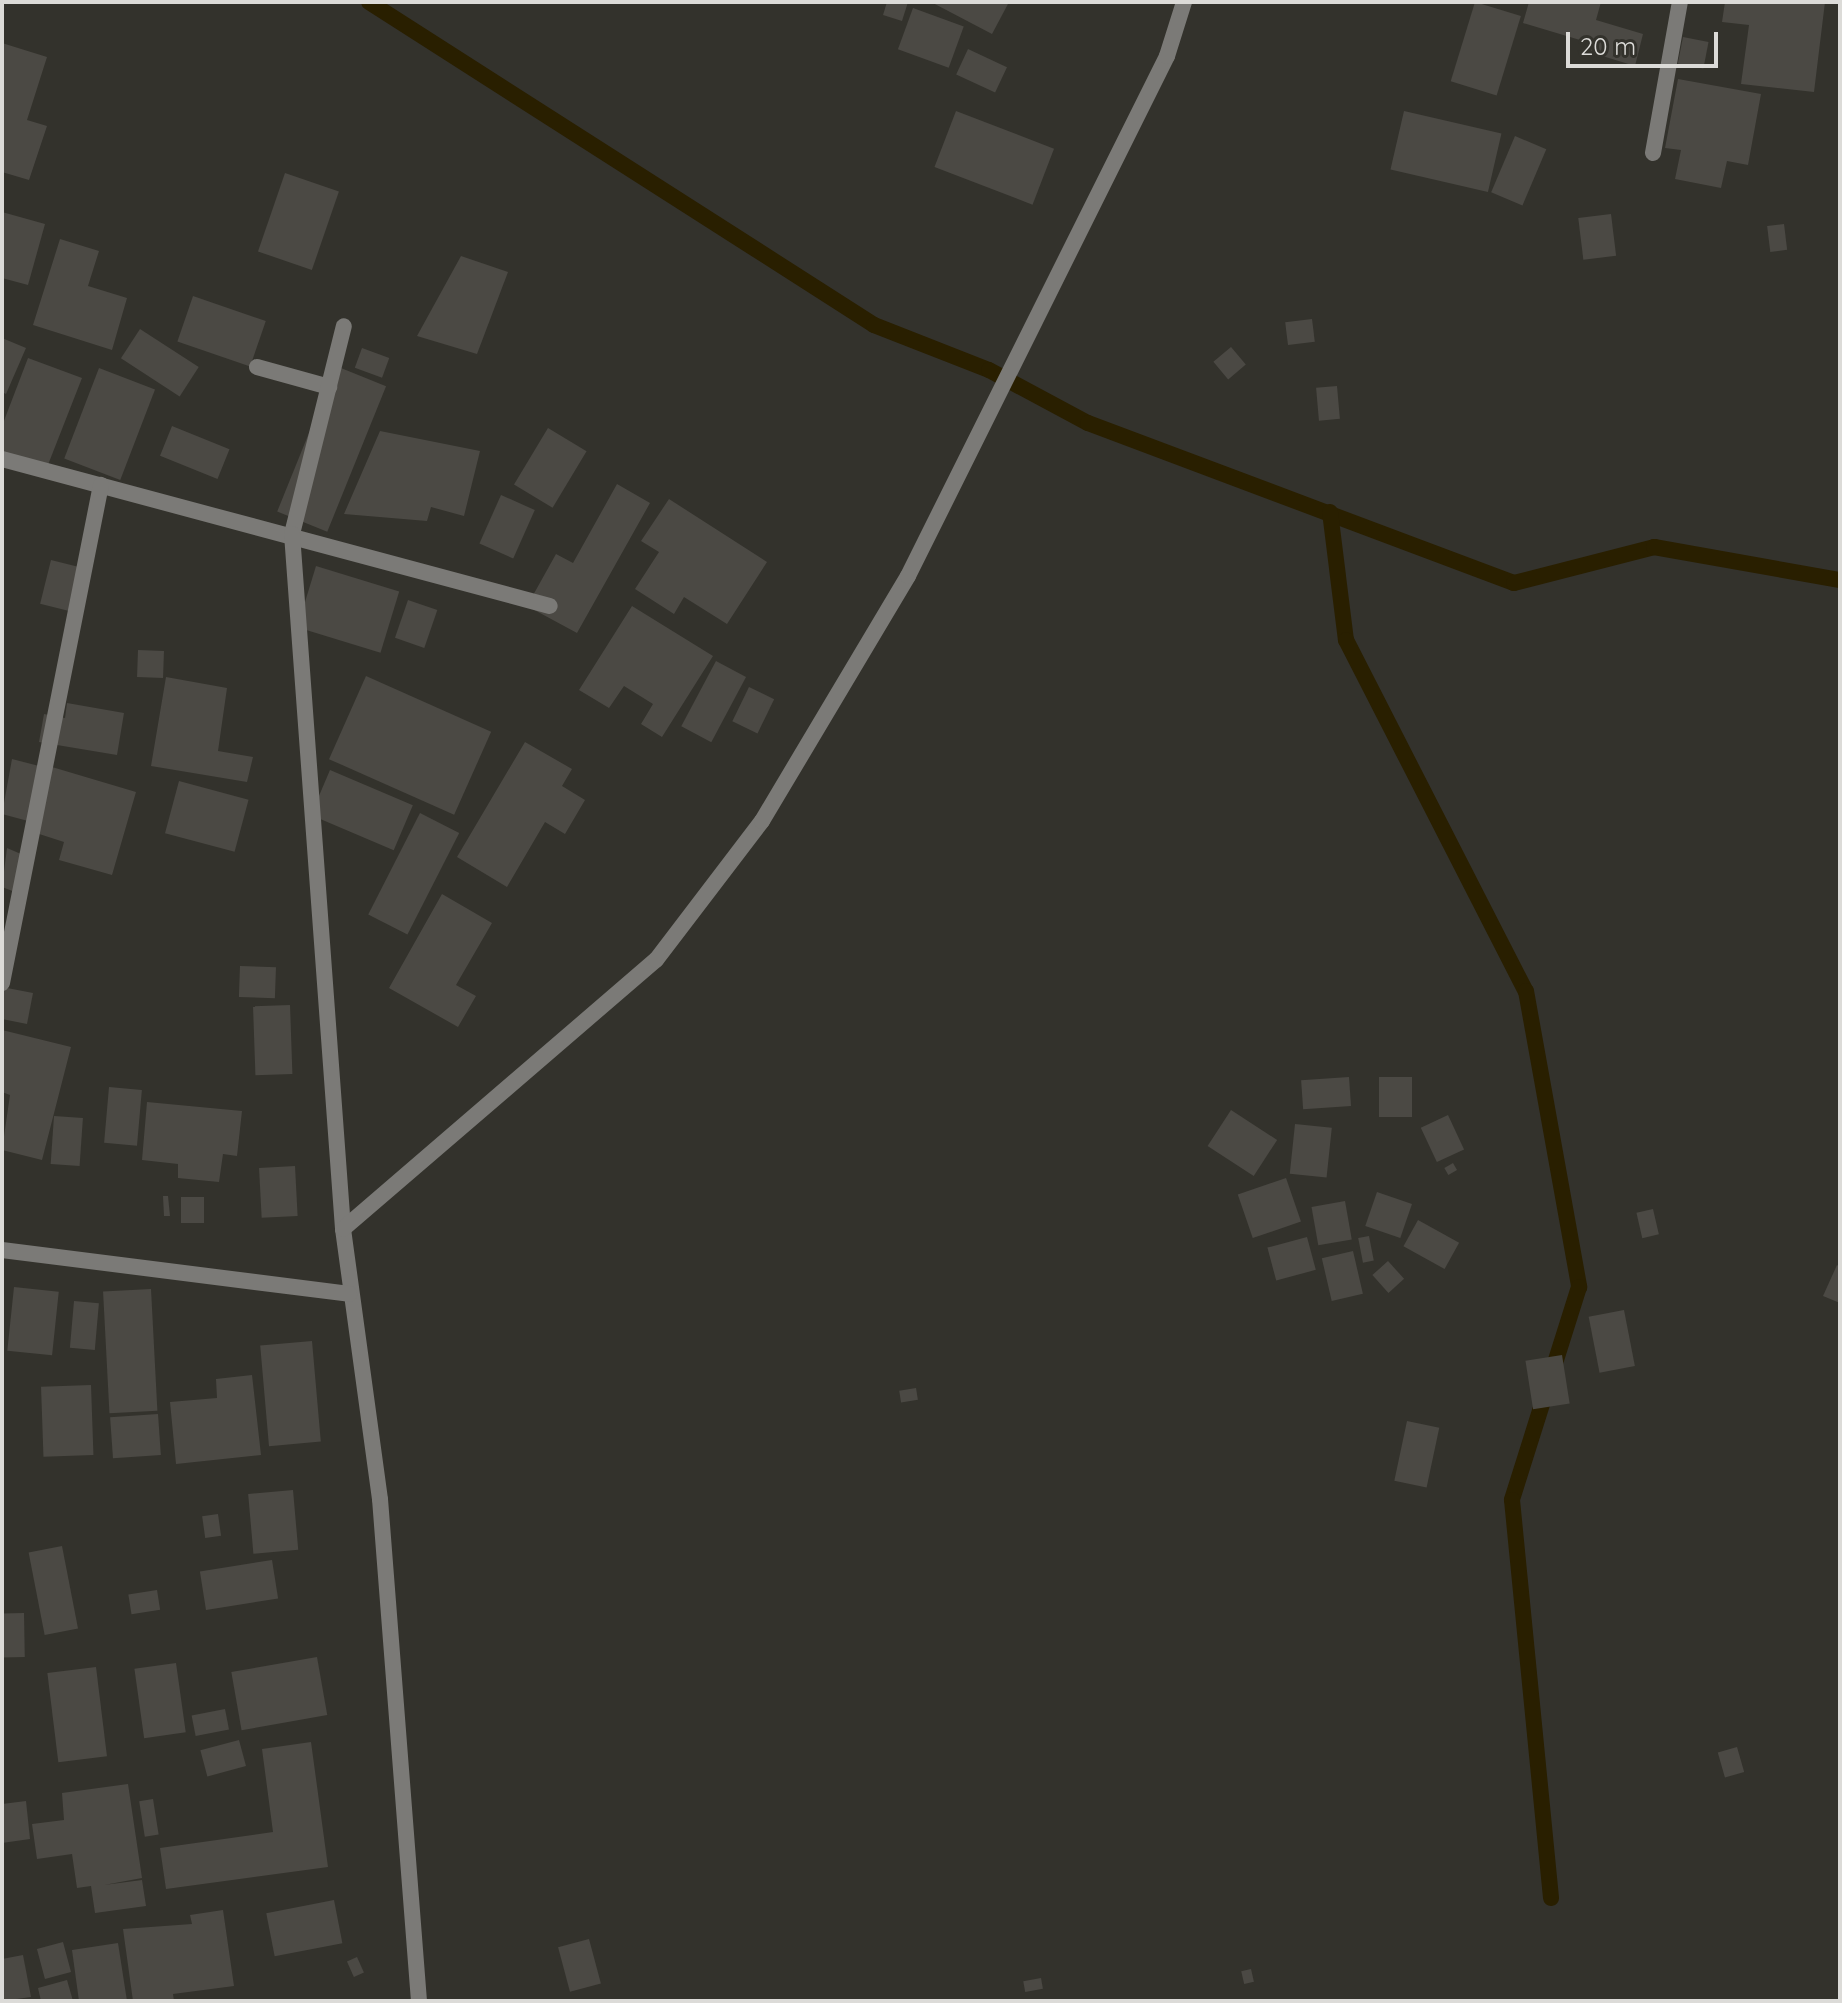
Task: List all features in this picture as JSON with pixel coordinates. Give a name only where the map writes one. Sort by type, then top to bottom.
[{"type":"street","points":[[343,1229],[656,960],[762,821],[908,576],[1167,56],[1184,2]]},
{"type":"street","points":[[1653,153],[1680,2]]},
{"type":"street","points":[[344,326],[292,534],[343,1229],[349,1294],[380,1499],[419,2001]]},
{"type":"street","points":[[257,367],[329,387]]},
{"type":"street","points":[[2,459],[292,534],[550,606]]},
{"type":"street","points":[[2,983],[101,485]]},
{"type":"street","points":[[2,1250],[349,1294]]},
{"type":"building","points":[[887,2],[908,2],[902,21],[883,15]]},
{"type":"building","points":[[931,2],[1009,2],[992,34]]},
{"type":"building","points":[[1475,2],[1521,16],[1497,95],[1451,81]]},
{"type":"building","points":[[1529,2],[1601,2],[1596,20],[1643,34],[1635,66],[1586,51],[1590,43],[1523,23]]},
{"type":"building","points":[[1725,2],[1825,2],[1814,92],[1741,84],[1749,25],[1722,22]]},
{"type":"building","points":[[913,8],[964,26],[949,68],[898,49]]},
{"type":"building","points":[[1683,37],[1709,42],[1703,68],[1678,64]]},
{"type":"building","points":[[2,43],[47,57],[27,120],[47,126],[29,180],[2,172]]},
{"type":"building","points":[[968,49],[1007,67],[995,93],[956,74]]},
{"type":"building","points":[[1678,79],[1761,94],[1748,165],[1727,161],[1721,188],[1675,179],[1681,150],[1665,148]]},
{"type":"building","points":[[956,111],[1054,149],[1033,205],[934,167]]},
{"type":"building","points":[[1404,111],[1501,133],[1488,192],[1391,169]]},
{"type":"building","points":[[1515,136],[1546,149],[1522,205],[1491,192]]},
{"type":"building","points":[[285,173],[339,192],[312,270],[258,251]]},
{"type":"building","points":[[2,212],[45,224],[28,285],[2,278]]},
{"type":"building","points":[[1611,214],[1616,256],[1583,260],[1578,218]]},
{"type":"building","points":[[1784,224],[1787,250],[1770,252],[1767,226]]},
{"type":"building","points":[[60,239],[99,251],[88,286],[127,298],[112,350],[33,325]]},
{"type":"building","points":[[461,256],[508,272],[477,354],[417,336]]},
{"type":"building","points":[[193,296],[266,321],[250,366],[177,341]]},
{"type":"building","points":[[1312,319],[1315,342],[1288,345],[1285,322]]},
{"type":"building","points":[[140,329],[199,367],[180,396],[121,358]]},
{"type":"building","points":[[2,338],[26,348],[6,394],[2,392]]},
{"type":"building","points":[[1231,347],[1246,365],[1228,379],[1213,362]]},
{"type":"building","points":[[362,348],[389,358],[382,378],[355,368]]},
{"type":"building","points":[[28,358],[82,378],[44,475],[2,459],[2,426]]},
{"type":"building","points":[[336,366],[386,386],[327,532],[277,512]]},
{"type":"building","points":[[99,368],[155,390],[120,480],[64,459]]},
{"type":"building","points":[[1337,386],[1340,419],[1319,421],[1316,388]]},
{"type":"building","points":[[172,426],[229,449],[217,479],[160,456]]},
{"type":"building","points":[[548,428],[587,451],[553,508],[514,485]]},
{"type":"building","points":[[380,431],[480,451],[464,516],[431,507],[427,521],[344,514]]},
{"type":"building","points":[[617,484],[650,503],[577,633],[527,606],[556,554],[573,563]]},
{"type":"building","points":[[501,495],[535,510],[513,558],[479,543]]},
{"type":"building","points":[[669,499],[767,562],[727,624],[684,597],[674,614],[635,589],[659,552],[641,541]]},
{"type":"building","points":[[51,560],[84,568],[73,612],[40,604]]},
{"type":"building","points":[[316,566],[399,591],[380,653],[297,627]]},
{"type":"building","points":[[408,600],[437,610],[424,648],[395,638]]},
{"type":"building","points":[[632,606],[713,656],[662,737],[641,724],[653,704],[624,686],[609,708],[579,690]]},
{"type":"building","points":[[138,650],[164,651],[163,678],[137,677]]},
{"type":"building","points":[[716,661],[746,677],[711,742],[681,726]]},
{"type":"building","points":[[366,676],[491,732],[454,815],[329,759]]},
{"type":"building","points":[[166,677],[227,688],[218,751],[253,757],[247,782],[151,766]]},
{"type":"building","points":[[749,687],[774,699],[758,733],[732,721]]},
{"type":"building","points":[[67,703],[124,713],[117,755],[39,742],[44,714],[65,718]]},
{"type":"building","points":[[525,742],[572,769],[562,786],[585,800],[565,834],[545,822],[507,887],[457,857]]},
{"type":"building","points":[[12,759],[43,767],[28,821],[2,814]]},
{"type":"building","points":[[52,767],[136,792],[112,875],[59,860],[64,842],[33,832]]},
{"type":"building","points":[[330,770],[413,805],[394,850],[311,815]]},
{"type":"building","points":[[179,781],[249,800],[235,852],[165,833]]},
{"type":"building","points":[[420,813],[459,833],[407,935],[368,915]]},
{"type":"building","points":[[7,848],[28,857],[15,892],[2,887]]},
{"type":"building","points":[[442,894],[492,923],[456,985],[476,996],[458,1027],[389,988]]},
{"type":"building","points":[[240,966],[276,967],[275,998],[239,997]]},
{"type":"building","points":[[2,987],[33,993],[27,1024],[2,1019]]},
{"type":"building","points":[[290,1005],[292,1074],[255,1075],[253,1006]]},
{"type":"building","points":[[2,1030],[71,1047],[42,1160],[2,1150],[10,1095],[2,1092]]},
{"type":"building","points":[[1349,1077],[1351,1106],[1303,1109],[1301,1080]]},
{"type":"building","points":[[1379,1077],[1412,1077],[1412,1117],[1379,1117]]},
{"type":"building","points":[[109,1087],[142,1090],[137,1146],[104,1143]]},
{"type":"building","points":[[147,1102],[242,1111],[237,1156],[223,1154],[219,1182],[178,1178],[178,1164],[142,1160]]},
{"type":"building","points":[[1231,1110],[1277,1140],[1254,1176],[1208,1146]]},
{"type":"building","points":[[1448,1115],[1464,1149],[1437,1162],[1421,1128]]},
{"type":"building","points":[[54,1116],[83,1118],[80,1166],[51,1164]]},
{"type":"building","points":[[1295,1124],[1332,1128],[1327,1178],[1290,1174]]},
{"type":"building","points":[[1453,1163],[1457,1170],[1448,1175],[1444,1168]]},
{"type":"building","points":[[295,1166],[298,1216],[262,1218],[259,1168]]},
{"type":"building","points":[[1286,1178],[1301,1221],[1253,1238],[1238,1195]]},
{"type":"building","points":[[1377,1192],[1412,1204],[1400,1238],[1365,1226]]},
{"type":"building","points":[[163,1196],[168,1196],[170,1216],[164,1216]]},
{"type":"building","points":[[181,1197],[204,1197],[204,1223],[181,1223]]},
{"type":"building","points":[[1345,1201],[1352,1239],[1318,1245],[1312,1207]]},
{"type":"building","points":[[1653,1209],[1659,1234],[1642,1238],[1636,1213]]},
{"type":"building","points":[[1418,1220],[1459,1243],[1445,1269],[1403,1246]]},
{"type":"building","points":[[1369,1236],[1374,1261],[1363,1263],[1358,1238]]},
{"type":"building","points":[[1307,1237],[1316,1270],[1276,1280],[1267,1248]]},
{"type":"building","points":[[1353,1251],[1363,1294],[1332,1301],[1322,1258]]},
{"type":"building","points":[[1388,1261],[1404,1279],[1388,1293],[1372,1275]]},
{"type":"building","points":[[1837,1265],[1840,1267],[1840,1303],[1823,1296]]},
{"type":"building","points":[[14,1287],[59,1292],[52,1355],[7,1351]]},
{"type":"building","points":[[151,1289],[157,1411],[109,1413],[103,1292]]},
{"type":"building","points":[[74,1301],[99,1303],[95,1350],[70,1348]]},
{"type":"building","points":[[1624,1310],[1635,1366],[1600,1373],[1589,1317]]},
{"type":"building","points":[[312,1341],[321,1442],[269,1446],[260,1346]]},
{"type":"building","points":[[1562,1355],[1570,1403],[1533,1409],[1525,1361]]},
{"type":"building","points":[[252,1375],[261,1455],[176,1464],[170,1402],[217,1398],[216,1379]]},
{"type":"building","points":[[91,1385],[93,1455],[43,1457],[41,1387]]},
{"type":"building","points":[[916,1388],[918,1400],[901,1403],[899,1391]]},
{"type":"building","points":[[158,1414],[161,1455],[113,1458],[110,1417]]},
{"type":"building","points":[[1407,1421],[1439,1428],[1427,1488],[1394,1481]]},
{"type":"building","points":[[293,1490],[298,1550],[253,1554],[248,1494]]},
{"type":"building","points":[[218,1514],[221,1536],[205,1538],[202,1516]]},
{"type":"building","points":[[62,1546],[78,1628],[45,1635],[29,1552]]},
{"type":"building","points":[[272,1560],[278,1599],[206,1610],[200,1571]]},
{"type":"building","points":[[157,1590],[160,1610],[131,1614],[128,1595]]},
{"type":"building","points":[[2,1613],[24,1613],[25,1657],[3,1657]]},
{"type":"building","points":[[317,1657],[327,1715],[242,1730],[231,1672]]},
{"type":"building","points":[[176,1663],[186,1732],[144,1738],[134,1669]]},
{"type":"building","points":[[96,1667],[107,1756],[58,1762],[47,1673]]},
{"type":"building","points":[[225,1709],[229,1730],[196,1736],[192,1715]]},
{"type":"building","points":[[239,1740],[246,1766],[207,1776],[200,1750]]},
{"type":"building","points":[[311,1742],[328,1867],[166,1889],[160,1848],[273,1832],[262,1749]]},
{"type":"building","points":[[1737,1747],[1744,1772],[1725,1778],[1718,1753]]},
{"type":"building","points":[[128,1784],[142,1878],[104,1885],[142,1880],[146,1906],[95,1913],[91,1886],[77,1888],[72,1854],[37,1859],[32,1824],[64,1820],[62,1793]]},
{"type":"building","points":[[153,1799],[159,1835],[145,1837],[139,1801]]},
{"type":"building","points":[[26,1801],[30,1839],[2,1843],[2,1804]]},
{"type":"building","points":[[334,1900],[342,1943],[275,1956],[266,1913]]},
{"type":"building","points":[[223,1910],[234,1986],[173,1994],[174,2001],[133,2001],[123,1929],[192,1924],[190,1915]]},
{"type":"building","points":[[589,1939],[601,1983],[570,1992],[558,1947]]},
{"type":"building","points":[[63,1942],[71,1972],[45,1979],[37,1949]]},
{"type":"building","points":[[118,1943],[127,2001],[79,2001],[72,1950]]},
{"type":"building","points":[[23,1955],[31,1997],[2,2001],[2,1959]]},
{"type":"building","points":[[357,1957],[364,1973],[354,1977],[347,1961]]},
{"type":"building","points":[[1251,1969],[1254,1982],[1244,1984],[1241,1971]]},
{"type":"building","points":[[1041,1978],[1043,1989],[1025,1992],[1023,1981]]},
{"type":"building","points":[[67,1980],[73,2001],[41,2001],[38,1988]]},
{"type":"waterway","points":[[369,2],[874,325],[989,370],[1088,423],[1514,583],[1654,547],[1840,580]]},
{"type":"waterway","points":[[1330,512],[1346,640],[1526,991],[1579,1287],[1512,1500],[1551,1898]]}]
